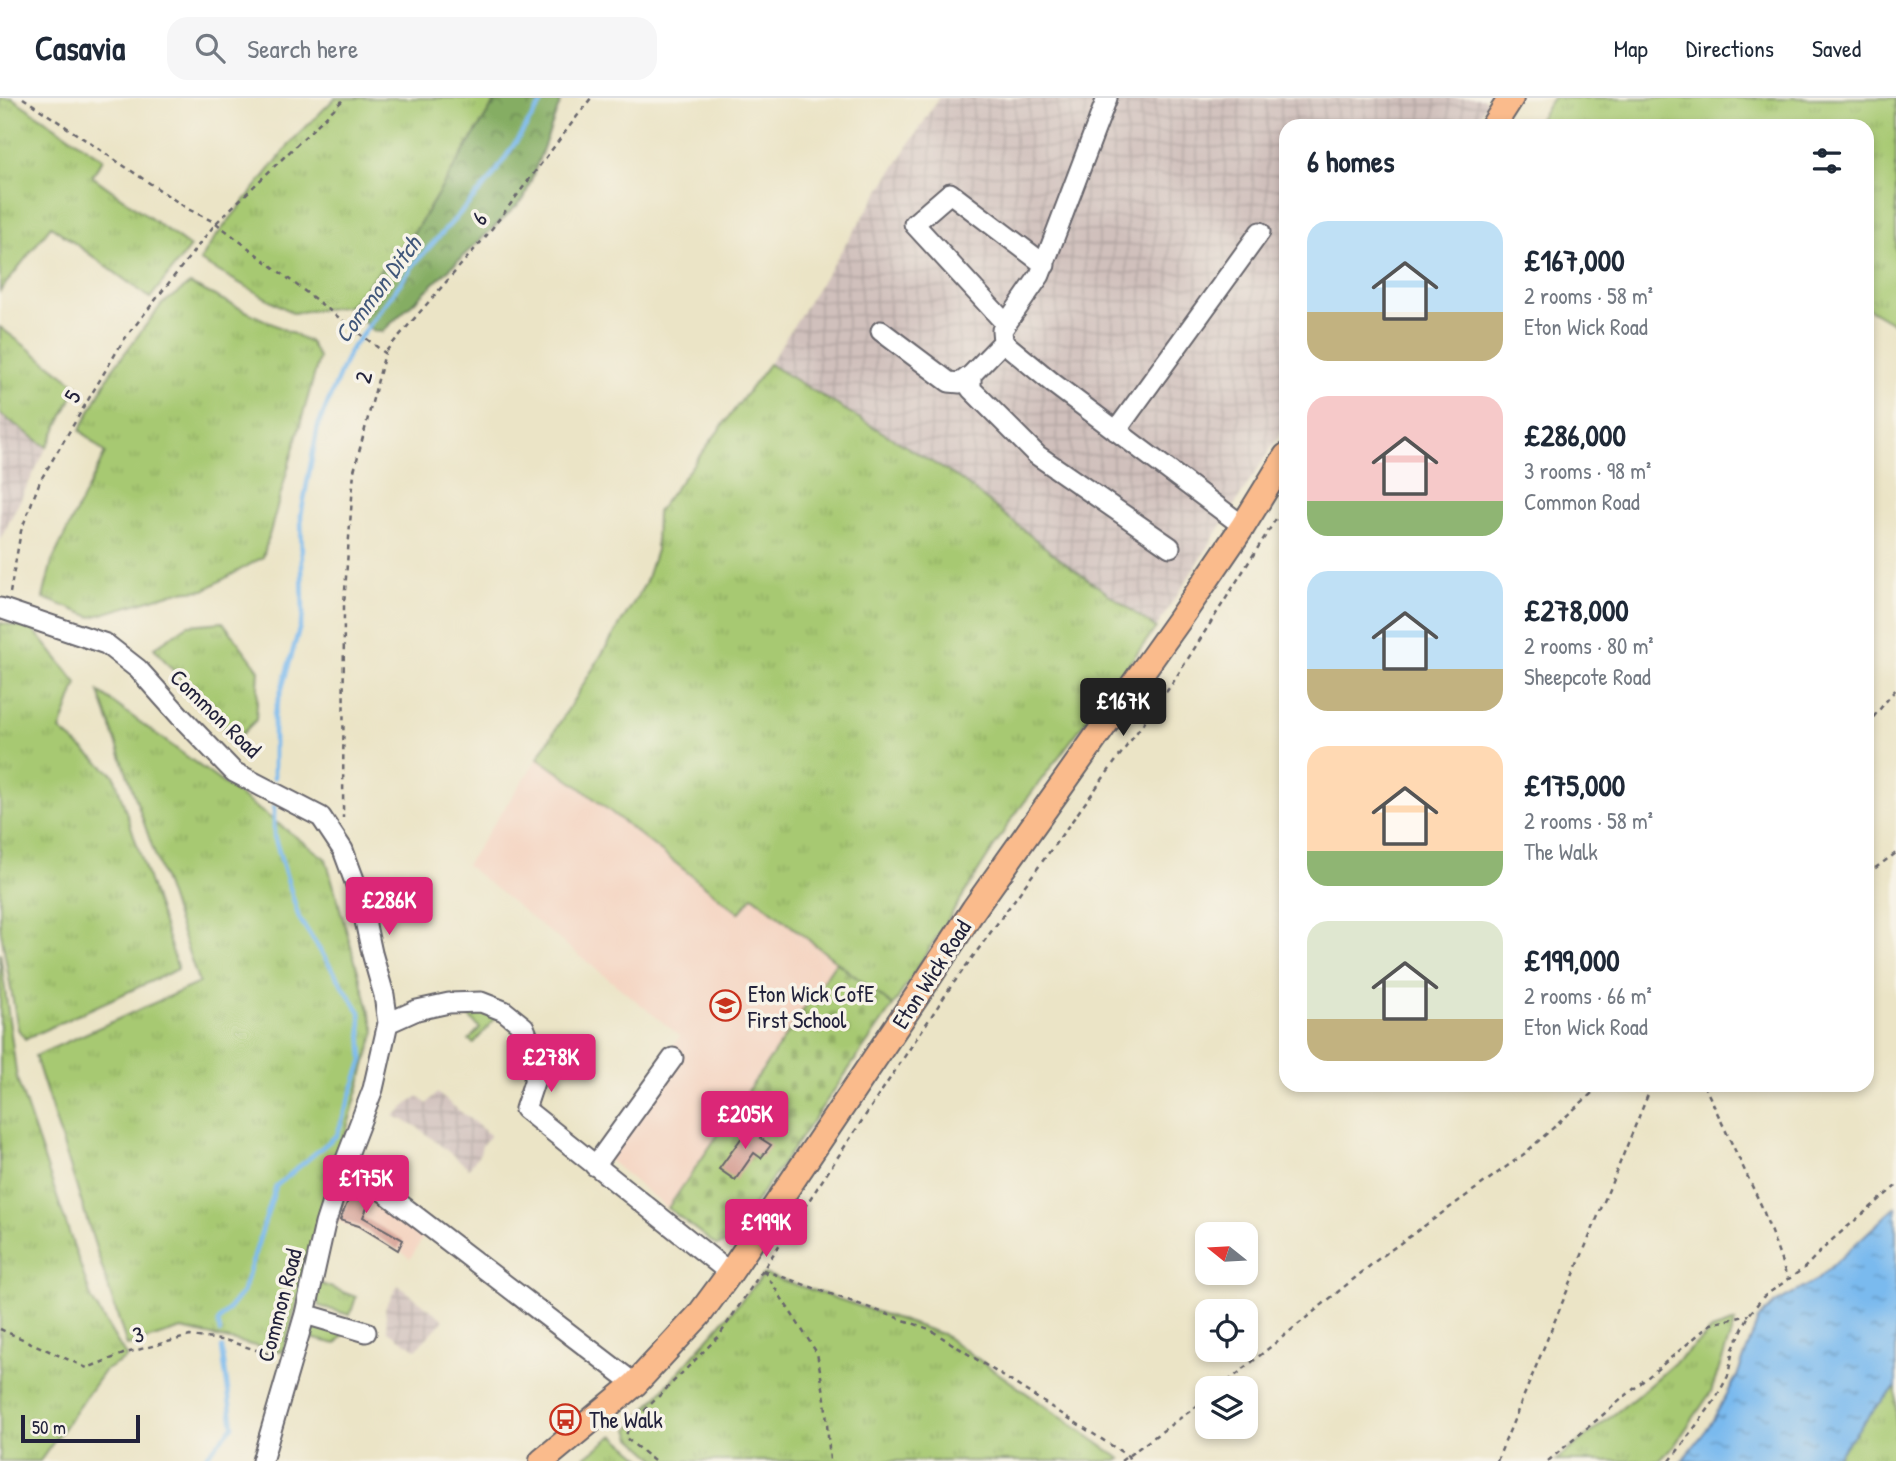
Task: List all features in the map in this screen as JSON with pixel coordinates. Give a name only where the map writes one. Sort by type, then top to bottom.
[{"type":"main road","points":[[1498,119],[1511,98]]},
{"type":"main road","name":"Eton Wick Road","points":[[542,1461],[635,1384],[699,1315],[730,1273],[974,909],[1179,620],[1279,467]]},
{"type":"street","points":[[881,331],[948,382],[960,383],[971,375],[1005,333],[1041,275],[1107,98]]},
{"type":"street","points":[[1045,265],[950,193],[914,224],[1005,333],[1054,384],[1243,526]]},
{"type":"street","points":[[1116,431],[1260,232]]},
{"type":"street","points":[[971,375],[971,389],[1037,455],[1170,547]]},
{"type":"street","name":"Common Road","points":[[3,609],[106,644],[138,669],[234,772],[321,817],[343,850],[359,893],[384,995],[388,1023],[373,1089],[325,1224],[304,1314],[262,1461]]},
{"type":"street","points":[[388,1023],[417,1010],[449,1003],[481,1002],[504,1011],[524,1027],[535,1055],[534,1082],[525,1109],[730,1273]]},
{"type":"street","points":[[595,1166],[673,1058]]},
{"type":"street","points":[[345,1162],[635,1384]]},
{"type":"street","points":[[304,1314],[366,1332]]},
{"type":"path","name":"2","points":[[23,98],[188,209],[216,223],[385,353],[354,471],[344,604],[343,850]]},
{"type":"path","name":"5","points":[[3,609],[21,531],[40,481],[123,341],[216,223],[345,98]]},
{"type":"path","name":"6","points":[[385,353],[487,234],[591,98]]},
{"type":"path","points":[[654,1461],[626,1438],[628,1427],[719,1336],[950,988],[1172,684],[1279,514]]},
{"type":"path","points":[[1874,716],[1896,689]]},
{"type":"path","points":[[1874,869],[1896,853]]},
{"type":"path","points":[[1235,1376],[1377,1259],[1524,1154],[1593,1092]]},
{"type":"path","points":[[1497,1461],[1649,1092]]},
{"type":"path","points":[[1707,1092],[1762,1207],[1788,1280]]},
{"type":"path","points":[[1670,1461],[1715,1400],[1728,1376],[1734,1349],[1749,1315],[1763,1297],[1803,1269],[1833,1239],[1896,1186]]},
{"type":"path","points":[[763,1270],[929,1329],[1128,1456],[1130,1461]]},
{"type":"path","points":[[763,1270],[817,1353],[825,1399],[830,1461]]},
{"type":"path","points":[[1548,1461],[1711,1324],[1749,1315]]},
{"type":"path","name":"3","points":[[0,1329],[87,1368],[126,1353],[190,1336],[228,1341],[290,1361]]},
{"type":"path","points":[[1121,1461],[1195,1407]]},
{"type":"shaded area","points":[[939,98],[1482,98],[1488,102],[1477,119],[1279,119],[1279,436],[1156,628],[1061,560],[960,479],[769,364]]},
{"type":"shaded area","points":[[0,414],[47,447],[0,540]]},
{"type":"shaded area","name":"Eton Wick CofE First School","points":[[538,758],[578,786],[739,913],[753,895],[836,962],[667,1208],[608,1159],[607,1145],[680,1036],[466,865]]},
{"type":"shaded area","points":[[437,1093],[490,1135],[469,1168],[416,1126],[394,1116],[418,1096],[427,1104]]},
{"type":"shaded area","points":[[349,1183],[378,1196],[428,1229],[410,1259],[401,1251],[335,1221]]},
{"type":"shaded area","points":[[398,1285],[444,1320],[416,1349],[388,1331],[385,1308]]},
{"type":"green space","points":[[0,98],[12,98],[103,159],[92,176],[190,247],[150,298],[51,226],[0,291]]},
{"type":"green space","points":[[335,98],[497,98],[415,231],[349,306],[293,313],[200,261],[214,239],[294,139]]},
{"type":"green space","points":[[497,98],[562,98],[524,199],[382,332],[373,331],[349,306],[415,231]]},
{"type":"green space","points":[[1553,98],[1896,98],[1896,325],[1874,312],[1874,119],[1539,119]]},
{"type":"green space","points":[[190,284],[310,342],[319,358],[263,557],[204,590],[176,592],[92,617],[43,598],[52,561],[105,453],[80,430],[112,370],[162,304]]},
{"type":"green space","points":[[0,327],[78,386],[47,447],[0,414]]},
{"type":"green space","points":[[769,364],[960,479],[1061,560],[1156,628],[1011,820],[893,1006],[753,896],[739,913],[578,786],[538,758],[645,584],[656,550],[657,512]]},
{"type":"green space","points":[[223,622],[259,670],[256,720],[234,742],[154,648],[188,625]]},
{"type":"green space","points":[[0,623],[33,629],[77,683],[60,730],[114,775],[178,969],[25,1039],[18,1029],[0,927]]},
{"type":"green space","points":[[99,692],[326,859],[375,1031],[283,1352],[182,1329],[127,1346],[35,1056],[199,983]]},
{"type":"green space","points":[[0,952],[17,1079],[92,1300],[127,1358],[104,1371],[40,1461],[0,1461]]},
{"type":"green space","points":[[836,962],[893,1006],[727,1243],[717,1246],[668,1208]]},
{"type":"green space","points":[[462,1007],[500,1013],[474,1043],[469,1040],[480,1028]]},
{"type":"green space","points":[[764,1274],[942,1334],[1121,1459],[658,1461],[632,1438],[629,1429]]},
{"type":"green space","points":[[319,1283],[356,1297],[350,1315],[319,1306],[316,1296]]},
{"type":"green space","points":[[1735,1322],[1711,1392],[1674,1446],[1659,1461],[1555,1461],[1637,1396],[1712,1330]]},
{"type":"green space","points":[[308,1325],[347,1331],[336,1344],[306,1337]]},
{"type":"green space","points":[[1896,1387],[1896,1461],[1833,1461],[1876,1407]]},
{"type":"green space","points":[[614,1435],[645,1461],[580,1461]]},
{"type":"water","points":[[1896,1206],[1896,1387],[1876,1407],[1833,1461],[1682,1461],[1710,1425],[1737,1376],[1758,1320],[1775,1303],[1817,1280]]},
{"type":"building","points":[[753,1122],[765,1131],[760,1138],[771,1145],[761,1158],[754,1153],[735,1180],[719,1169]]},
{"type":"building","points":[[356,1181],[374,1192],[363,1217],[403,1240],[398,1250],[359,1226],[340,1220]]},
{"type":"waterway","name":"Common Ditch","points":[[274,778],[274,715],[303,616],[301,515],[318,426],[349,352],[416,262],[491,179],[545,98]]},
{"type":"waterway","name":"Common Ditch","points":[[220,1332],[218,1322],[243,1291],[276,1186],[337,1135],[363,1060],[360,1012],[299,918],[274,836],[274,807]]},
{"type":"waterway","name":"Common Ditch","points":[[202,1461],[233,1426],[222,1348]]},
{"type":"place","name":"Eton Wick CofE First School","points":[[725,1006]]},
{"type":"place","name":"The Walk","points":[[566,1419]]}]
